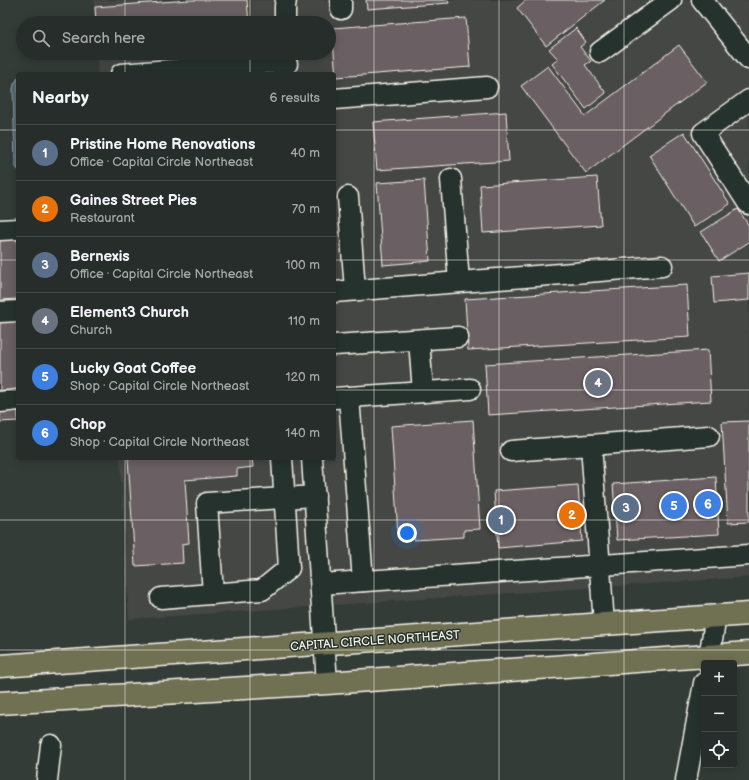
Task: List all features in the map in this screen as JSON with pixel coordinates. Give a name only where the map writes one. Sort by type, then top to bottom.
[{"type":"main road","name":"CAPITAL CIRCLE NORTHEAST","points":[[0,666],[749,614]]},
{"type":"main road","points":[[0,704],[708,659],[749,653]]},
{"type":"street","points":[[285,16],[286,0]]},
{"type":"street","points":[[600,52],[671,0]]},
{"type":"street","points":[[712,4],[749,59]]},
{"type":"street","points":[[145,72],[253,63],[287,64]]},
{"type":"street","points":[[336,99],[487,87]]},
{"type":"street","points":[[749,100],[703,133],[749,204]]},
{"type":"street","points":[[451,179],[460,282]]},
{"type":"street","points":[[348,197],[355,290]]},
{"type":"street","points":[[0,230],[16,229]]},
{"type":"street","points":[[336,292],[662,266]]},
{"type":"street","points":[[0,312],[16,311]]},
{"type":"street","points":[[336,345],[458,337]]},
{"type":"street","points":[[419,340],[423,392]]},
{"type":"street","points":[[363,581],[341,397],[470,389]]},
{"type":"street","points":[[0,402],[16,400]]},
{"type":"street","points":[[511,451],[709,436]]},
{"type":"street","points":[[591,445],[604,624]]},
{"type":"street","points":[[160,598],[262,590],[289,568],[282,460]]},
{"type":"street","points":[[312,460],[327,683]]},
{"type":"street","points":[[213,594],[207,503],[315,496]]},
{"type":"street","points":[[321,584],[749,555]]},
{"type":"street","points":[[708,659],[716,616]]},
{"type":"street","points":[[686,780],[702,696]]},
{"type":"street","points":[[47,780],[52,745]]},
{"type":"shaded area","points":[[94,0],[749,0],[749,577],[129,619],[120,460],[336,460],[336,72],[98,72],[97,60],[336,60],[336,16],[95,16]]},
{"type":"water","points":[[16,81],[16,167],[13,89]]},
{"type":"building","points":[[189,0],[247,0],[248,16],[96,16],[95,7]]},
{"type":"building","points":[[366,0],[448,0],[449,3],[367,9]]},
{"type":"building","points":[[526,0],[605,0],[546,46],[517,8]]},
{"type":"building","points":[[466,18],[470,67],[336,77],[335,60],[336,60],[336,28]]},
{"type":"building","points":[[576,28],[586,42],[580,47],[591,61],[585,65],[606,93],[586,109],[552,64],[558,59],[549,49]]},
{"type":"building","points":[[679,45],[707,82],[586,173],[521,86],[548,66],[585,116]]},
{"type":"building","points":[[506,112],[509,161],[377,170],[373,122]]},
{"type":"building","points":[[684,132],[730,204],[694,227],[649,155]]},
{"type":"building","points":[[597,177],[601,225],[483,233],[480,185]]},
{"type":"building","points":[[424,180],[430,261],[383,265],[377,183]]},
{"type":"building","points":[[738,209],[749,226],[749,242],[719,261],[701,232]]},
{"type":"building","points":[[16,235],[16,299],[0,300],[0,236]]},
{"type":"building","points":[[749,273],[749,300],[714,303],[712,276]]},
{"type":"building","points":[[687,285],[690,337],[468,350],[465,299]]},
{"type":"building","points":[[16,320],[16,391],[0,392],[0,321]]},
{"type":"building","points":[[708,350],[711,401],[488,415],[485,364]]},
{"type":"building","points":[[16,411],[16,421],[0,422],[0,412]]},
{"type":"building","points":[[473,420],[480,529],[464,530],[464,537],[414,540],[414,534],[398,535],[391,426]]},
{"type":"building","points":[[749,421],[749,522],[728,523],[722,422]]},
{"type":"building","points":[[128,460],[252,460],[253,467],[237,469],[237,476],[185,480],[189,543],[182,544],[183,563],[135,566]]},
{"type":"building","points":[[716,477],[719,534],[617,540],[613,484]]},
{"type":"building","points":[[578,485],[582,541],[498,548],[494,491]]},
{"type":"place","name":"Element3 Church","points":[[598,383]]},
{"type":"place","name":"Chop","points":[[708,504]]},
{"type":"place","name":"Lucky Goat Coffee","points":[[674,506]]},
{"type":"place","name":"Bernexis","points":[[626,508]]},
{"type":"place","name":"Gaines Street Pies","points":[[572,515]]},
{"type":"place","name":"Pristine Home Renovations","points":[[501,520]]}]
